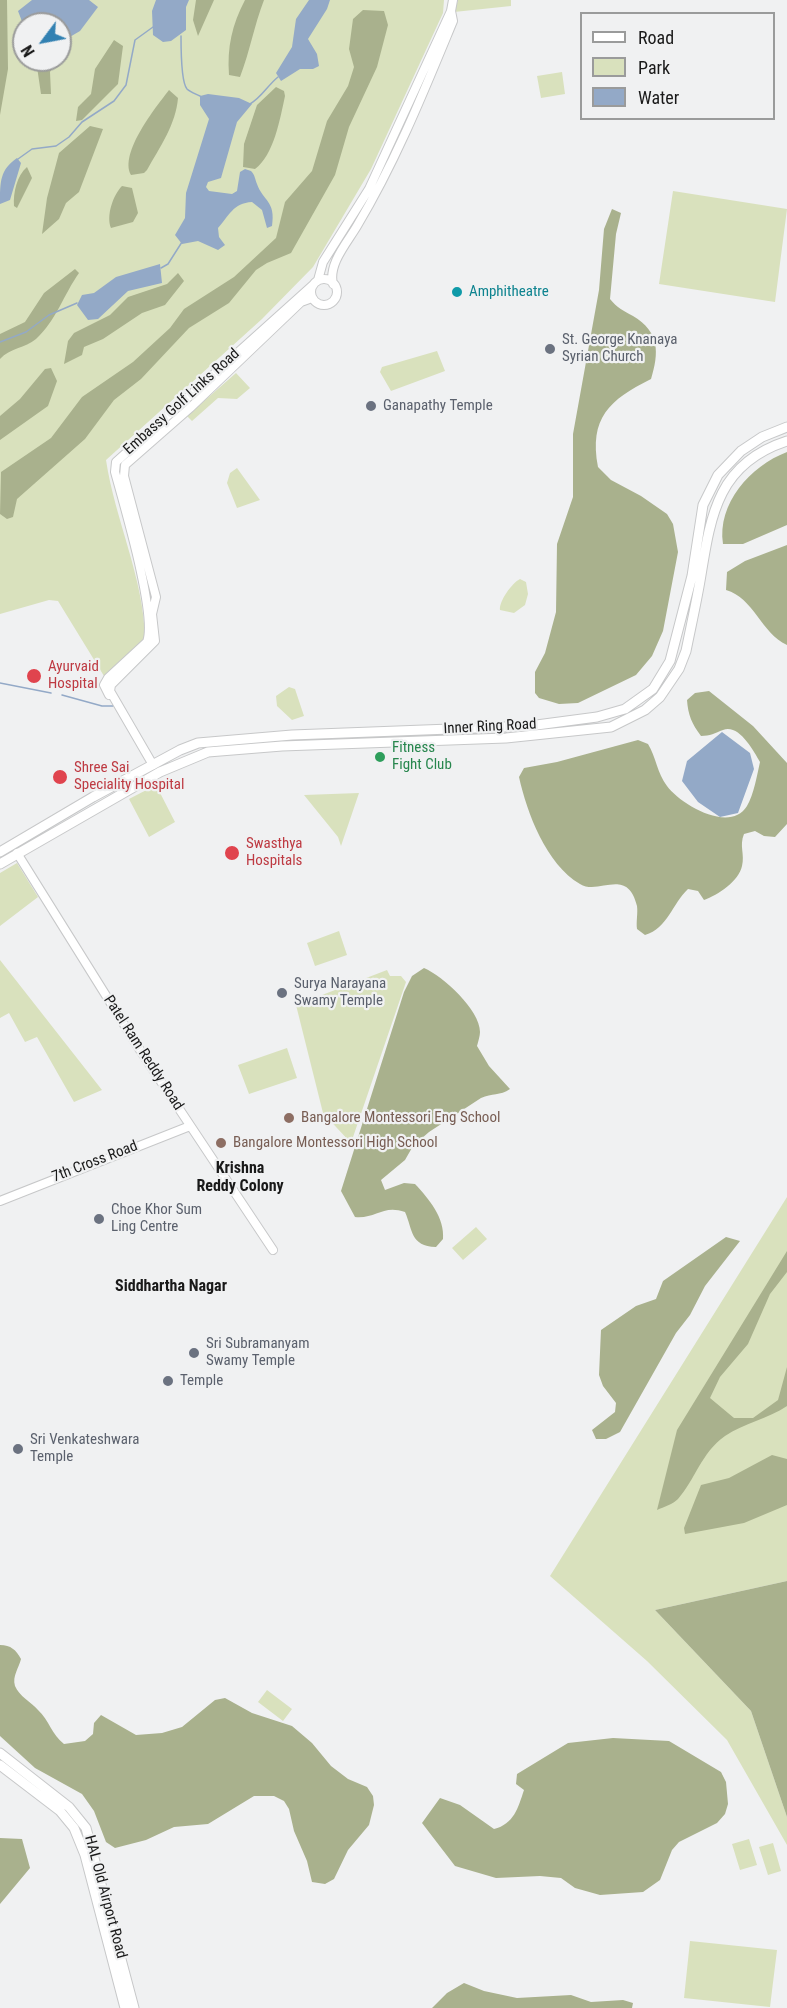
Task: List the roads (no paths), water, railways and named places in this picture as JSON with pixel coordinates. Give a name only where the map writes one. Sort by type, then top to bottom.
[{"type":"main road","name":"Inner Ring Road","points":[[0,852],[93,796],[180,750],[219,739],[502,728],[597,717],[625,709],[653,689],[670,661],[692,576],[703,505],[718,475],[741,451],[762,437],[787,427]]},
{"type":"main road","name":"Inner Ring Road","points":[[0,864],[160,772],[208,752],[291,745],[506,738],[611,727],[629,719],[660,697],[680,669],[686,651],[707,536],[717,499],[724,487],[749,461],[768,448],[787,441]]},
{"type":"main road","name":"HAL Old Airport Road","points":[[0,1753],[69,1807],[86,1828],[134,2008]]},
{"type":"main road","name":"HAL Old Airport Road","points":[[0,1765],[60,1812],[74,1828],[85,1855],[125,2008]]},
{"type":"street","points":[[333,284],[326,280],[316,283],[312,298],[319,304],[332,302],[336,295],[333,268],[377,193],[412,118],[449,20],[453,0]]},
{"type":"street","name":"Embassy Golf Links Road","points":[[150,616],[115,472],[116,462],[316,283],[323,262],[369,189],[449,20]]},
{"type":"street","points":[[403,115],[412,118]]},
{"type":"street","name":"Embassy Golf Links Road","points":[[153,765],[117,702],[107,693],[107,686],[147,642],[150,616],[156,597],[124,476],[125,465],[190,408],[301,302],[312,298]]},
{"type":"street","name":"Patel Ram Reddy Road","points":[[17,854],[120,1020],[273,1250]]},
{"type":"street","name":"7th Cross Road","points":[[0,1200],[190,1126]]},
{"type":"water","points":[[32,0],[89,0],[98,7],[80,31],[72,36],[72,12],[18,11]]},
{"type":"water","points":[[156,0],[189,0],[186,7],[186,30],[171,41],[163,42],[153,35],[152,11]]},
{"type":"water","points":[[309,0],[330,0],[327,9],[308,39],[317,54],[319,66],[313,69],[300,69],[281,81],[276,73],[292,47],[296,19]]},
{"type":"water","points":[[208,94],[239,98],[252,104],[237,122],[221,178],[208,182],[206,187],[209,191],[232,194],[237,191],[240,172],[245,169],[251,171],[271,206],[273,218],[272,226],[267,228],[262,210],[252,202],[240,205],[218,228],[219,237],[225,245],[218,250],[198,241],[182,244],[175,235],[185,218],[186,193],[209,119],[200,105],[200,96]]},
{"type":"water","points":[[17,158],[21,163],[10,200],[0,204],[2,177],[7,167]]},
{"type":"water","points":[[160,264],[162,283],[128,291],[98,319],[88,320],[77,305],[82,295],[94,293],[116,277]]},
{"type":"water","points":[[722,732],[750,753],[754,769],[738,813],[720,817],[698,802],[682,781],[687,761]]},
{"type":"waterway","points":[[18,159],[32,149],[56,146],[69,137],[82,122],[114,101],[126,85],[135,40],[153,27]]},
{"type":"waterway","points":[[181,36],[185,85],[188,90],[200,96]]},
{"type":"waterway","points":[[250,104],[278,77]]},
{"type":"waterway","points":[[161,268],[168,264],[182,242]]},
{"type":"waterway","points":[[0,342],[26,332],[49,315],[77,303]]},
{"type":"waterway","points":[[0,683],[51,693]]},
{"type":"waterway","points":[[62,695],[102,706],[113,706]]},
{"type":"place","name":"Amphitheatre","points":[[457,292]]},
{"type":"place","name":"St. George Knanaya Syrian Church","points":[[550,349]]},
{"type":"place","name":"Ganapathy Temple","points":[[371,406]]},
{"type":"place","name":"Ayurvaid Hospital","points":[[34,676]]},
{"type":"place","name":"Fitness Fight Club","points":[[380,757]]},
{"type":"place","name":"Shree Sai Speciality Hospital","points":[[60,777]]},
{"type":"place","name":"Swasthya Hospitals","points":[[232,853]]},
{"type":"place","name":"Surya Narayana Swamy Temple","points":[[282,993]]},
{"type":"place","name":"Bangalore Montessori Eng School","points":[[289,1118]]},
{"type":"place","name":"Bangalore Montessori High School","points":[[221,1143]]},
{"type":"place","name":"Choe Khor Sum Ling Centre","points":[[99,1219]]},
{"type":"place","name":"Sri Subramanyam Swamy Temple","points":[[194,1353]]},
{"type":"place","name":"Temple","points":[[168,1381]]},
{"type":"place","name":"Sri Venkateshwara Temple","points":[[18,1449]]},
{"type":"district","name":"Krishna Reddy Colony","points":[[240,1178]]},
{"type":"district","name":"Siddhartha Nagar","points":[[171,1287]]}]
